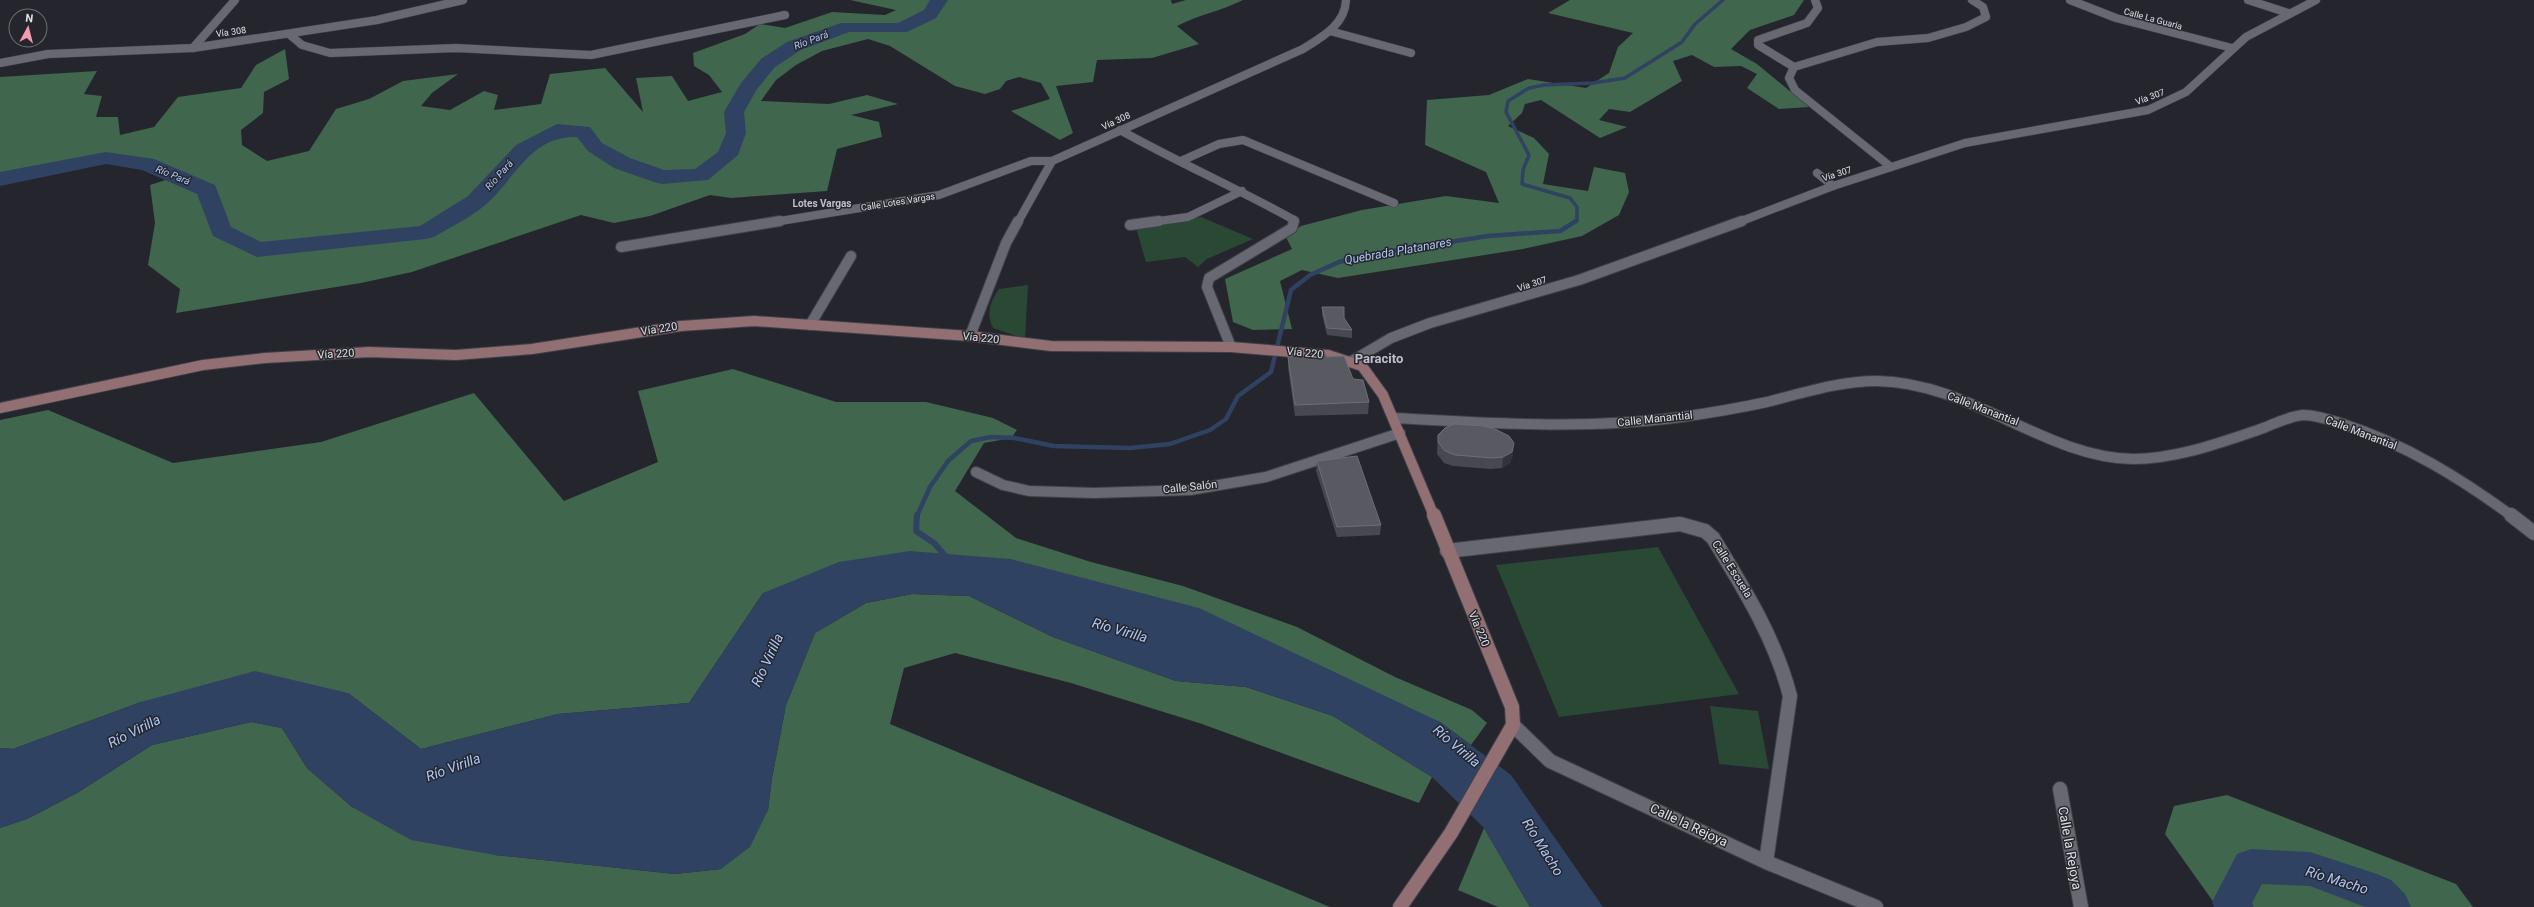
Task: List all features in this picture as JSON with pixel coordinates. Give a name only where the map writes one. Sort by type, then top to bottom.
[{"type":"main road","name":"Vía 220","points":[[0,408],[166,372],[265,358],[369,352],[456,355],[532,349],[721,321],[810,325],[970,336],[1051,346],[1231,347],[1261,348],[1328,355],[1352,361],[1362,366],[1383,395],[1394,418],[1447,551],[1512,707],[1513,725]]},
{"type":"main road","points":[[1400,907],[1451,833],[1513,725]]},
{"type":"street","points":[[193,48],[235,0]]},
{"type":"street","name":"Vía 308","points":[[0,63],[48,54],[193,48],[377,20],[463,0]]},
{"type":"street","name":"Vía 308","points":[[1052,161],[1302,49],[1330,31],[1342,16],[1346,0]]},
{"type":"street","points":[[1815,0],[1818,8],[1807,23],[1758,40],[1758,45],[1794,67],[1877,42],[1928,38],[1966,27],[1986,17],[1983,8],[1972,0]]},
{"type":"street","name":"Calle La Guaria","points":[[2070,0],[2123,20],[2232,48]]},
{"type":"street","points":[[2248,0],[2288,13]]},
{"type":"street","name":"Vía 307","points":[[1352,361],[1391,338],[1430,323],[1517,299],[1586,277],[1679,245],[1833,186],[1891,167],[1980,139],[2148,110],[2186,92],[2232,48],[2288,13],[2316,0]]},
{"type":"street","points":[[289,34],[302,45],[330,53],[481,49],[591,55],[785,15]]},
{"type":"street","points":[[1330,31],[1411,53]]},
{"type":"street","points":[[1794,67],[1789,78],[1795,90],[1891,167]]},
{"type":"street","points":[[1120,130],[1154,150],[1181,161],[1242,191],[1294,220],[1292,228],[1209,278],[1207,286],[1231,347]]},
{"type":"street","points":[[1181,161],[1221,142],[1231,139],[1243,140],[1394,203]]},
{"type":"street","name":"Calle Lotes Vargas","points":[[621,247],[939,195],[1031,161],[1052,161]]},
{"type":"street","points":[[970,336],[1006,243],[1052,161]]},
{"type":"street","points":[[1817,173],[1833,186]]},
{"type":"street","points":[[1130,226],[1188,217],[1242,191]]},
{"type":"street","points":[[810,325],[851,256]]},
{"type":"street","name":"Calle Manantial","points":[[1394,418],[1527,425],[1634,423],[1749,406],[1837,385],[1877,381],[1927,388],[2080,448],[2113,458],[2138,459],[2173,456],[2302,415],[2334,421],[2381,439],[2448,472],[2490,498],[2534,533]]},
{"type":"street","name":"Calle Salón","points":[[976,472],[1004,485],[1030,491],[1094,493],[1190,490],[1266,476],[1400,433]]},
{"type":"street","name":"Calle Escuela","points":[[1447,551],[1680,524],[1705,531],[1713,538],[1774,642],[1784,669],[1790,696],[1766,862]]},
{"type":"street","name":"Calle la Rejoya","points":[[1513,725],[1550,761],[1766,862],[1876,907]]},
{"type":"street","name":"Calle la Rejoya","points":[[2060,789],[2081,907]]},
{"type":"green space","points":[[850,0],[1171,0],[1172,4],[1186,0],[1243,0],[1177,26],[1199,44],[1152,58],[1097,60],[1093,82],[1056,86],[1073,133],[1060,140],[1011,111],[1050,99],[1041,83],[1019,77],[1006,81],[1000,89],[985,94],[955,86],[890,46],[868,39],[822,51],[796,65],[776,80],[761,101],[829,104],[867,95],[898,104],[851,115],[879,122],[882,137],[837,149],[827,191],[731,198],[710,195],[650,216],[614,223],[581,215],[412,272],[361,283],[176,313],[180,289],[148,265],[155,223],[150,185],[184,174],[107,161],[28,167],[0,174],[0,77],[97,71],[84,94],[102,96],[96,117],[118,117],[120,135],[154,127],[178,97],[241,88],[256,65],[285,49],[289,79],[264,92],[263,113],[241,130],[242,145],[267,161],[309,151],[336,109],[369,99],[403,81],[458,74],[432,93],[421,106],[450,110],[484,91],[498,95],[494,110],[541,104],[550,74],[605,68],[643,112],[636,78],[672,76],[688,101],[722,92],[709,75],[694,66],[693,53],[745,34],[760,24],[785,28],[832,12],[885,15],[896,10]]},
{"type":"green space","points":[[1570,0],[1804,0],[1794,15],[1750,30],[1731,49],[1757,64],[1809,107],[1779,109],[1747,88],[1757,74],[1741,66],[1714,67],[1692,55],[1673,61],[1682,81],[1630,112],[1609,109],[1599,120],[1627,127],[1600,138],[1541,100],[1525,104],[1522,113],[1508,126],[1534,138],[1549,154],[1543,184],[1588,191],[1594,167],[1625,173],[1629,192],[1619,215],[1582,236],[1523,249],[1338,278],[1302,270],[1280,281],[1292,329],[1253,330],[1233,322],[1225,279],[1292,249],[1286,237],[1301,226],[1362,210],[1446,196],[1499,203],[1486,172],[1425,145],[1427,100],[1489,95],[1528,79],[1586,88],[1609,73],[1618,47],[1633,33],[1548,13]]},
{"type":"green space","points":[[1201,217],[1253,239],[1207,259],[1198,267],[1185,257],[1146,262],[1136,228]]},
{"type":"green space","points":[[1028,285],[1025,339],[993,328],[989,312],[993,298],[999,289]]},
{"type":"green space","points":[[733,369],[836,402],[926,402],[993,418],[1017,430],[1011,438],[984,443],[955,491],[1016,538],[1091,562],[1183,586],[1297,627],[1395,677],[1472,710],[1487,723],[1471,745],[1440,722],[1010,559],[763,593],[689,703],[558,714],[421,749],[348,693],[141,702],[13,749],[0,748],[0,420],[48,410],[173,463],[321,442],[474,393],[564,501],[658,462],[638,391]]},
{"type":"green space","points":[[1658,547],[1739,694],[1559,717],[1496,565]]},
{"type":"green space","points":[[912,594],[969,596],[1053,637],[1176,681],[1246,687],[1333,716],[1432,777],[1419,803],[1202,724],[1071,683],[955,653],[904,668],[890,724],[1330,907],[0,907],[0,828],[27,819],[77,793],[152,745],[251,722],[282,728],[307,768],[352,807],[495,855],[675,874],[721,869],[768,810],[772,778],[786,705],[815,633],[866,603]]},
{"type":"green space","points":[[1710,706],[1758,711],[1769,769],[1719,764]]},
{"type":"green space","points":[[2227,795],[2456,884],[2473,907],[2217,907],[2165,834],[2174,806]]},
{"type":"green space","points":[[1484,828],[1530,907],[1498,907],[1458,890]]},
{"type":"water","name":"Río Virilla","points":[[910,551],[1010,559],[1199,608],[1440,722],[1511,775],[1603,907],[1530,907],[1484,828],[1432,777],[1333,716],[1246,687],[1176,681],[1053,637],[969,596],[912,594],[866,603],[815,633],[786,705],[772,778],[768,810],[750,847],[721,869],[675,874],[495,855],[411,840],[352,807],[307,768],[282,728],[251,722],[152,745],[77,793],[27,819],[0,828],[0,748],[13,749],[141,702],[255,671],[348,693],[421,749],[558,714],[689,703],[763,593],[839,562]]},
{"type":"building","points":[[1322,307],[1344,307],[1344,318],[1352,330],[1327,328]]},
{"type":"building","points":[[1325,354],[1327,357],[1344,356],[1353,379],[1363,380],[1369,402],[1295,405],[1288,357]]},
{"type":"building","points":[[1454,424],[1484,426],[1497,430],[1509,436],[1514,443],[1512,452],[1503,457],[1493,458],[1455,455],[1445,451],[1438,442],[1438,435],[1445,428]]},
{"type":"building","points":[[1357,456],[1381,525],[1337,527],[1317,461]]},
{"type":"waterway","name":"Río Pará","points":[[0,179],[106,158],[146,164],[174,174],[207,190],[221,231],[257,250],[426,232],[476,201],[523,149],[557,130],[583,131],[595,147],[622,163],[662,177],[700,175],[727,155],[736,133],[734,112],[748,87],[768,63],[794,46],[847,27],[901,28],[930,14],[939,0]]},
{"type":"waterway","name":"Quebrada Platanares","points":[[1574,222],[1577,220],[1577,207],[1570,198],[1522,184],[1523,170],[1529,155],[1506,112],[1508,101],[1529,88],[1544,85],[1593,83],[1625,78],[1682,42],[1695,24],[1723,0]]},
{"type":"waterway","name":"Quebrada Platanares","points":[[917,516],[930,487],[948,461],[971,441],[991,437],[1015,438],[1054,446],[1130,448],[1170,444],[1210,430],[1226,419],[1238,396],[1271,372],[1291,290],[1310,275],[1339,262],[1373,254],[1488,236],[1560,231],[1576,221]]},
{"type":"waterway","name":"Quebrada Platanares","points":[[917,515],[916,531],[934,543],[948,559]]},
{"type":"waterway","name":"Río Macho","points":[[2234,907],[2232,902],[2251,866],[2310,869],[2377,892],[2391,907]]},
{"type":"district","name":"Lotes Vargas","points":[[822,203]]},
{"type":"district","name":"Paracito","points":[[1379,358]]}]
